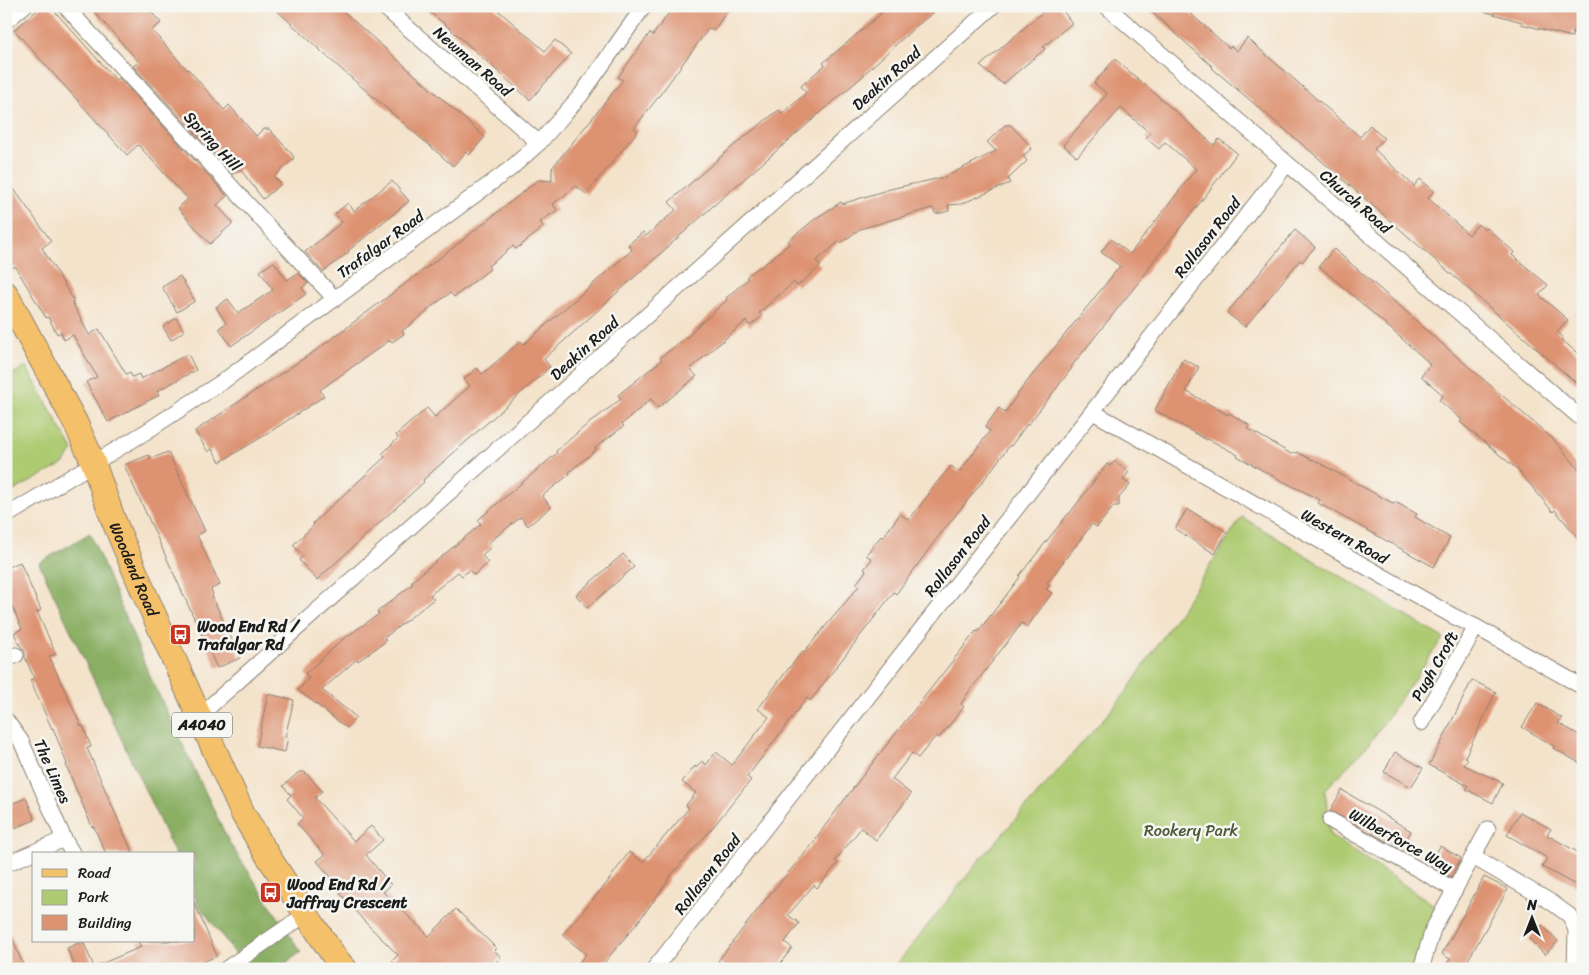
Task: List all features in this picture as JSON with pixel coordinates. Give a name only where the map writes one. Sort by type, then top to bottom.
[{"type":"main road","name":"Woodend Road","points":[[6,294],[76,424],[93,462],[113,518],[142,588],[243,814],[306,914],[336,959],[345,969]]},
{"type":"street","points":[[6,22],[24,6]]},
{"type":"street","name":"Spring Hill","points":[[65,6],[335,299]]},
{"type":"street","name":"Newman Road","points":[[383,6],[539,143]]},
{"type":"street","name":"Trafalgar Road","points":[[6,516],[144,433],[226,380],[510,169],[539,143],[581,95],[644,6]]},
{"type":"street","name":"Deakin Road","points":[[198,716],[993,6]]},
{"type":"street","name":"Church Road","points":[[1106,6],[1583,420]]},
{"type":"street","name":"Rollason Road","points":[[654,969],[1287,164]]},
{"type":"street","name":"Western Road","points":[[1093,412],[1444,612],[1476,627],[1583,687]]},
{"type":"street","name":"Pugh Croft","points":[[1422,723],[1476,627]]},
{"type":"street","name":"The Limes","points":[[6,720],[21,741],[64,839],[72,852]]},
{"type":"street","name":"Wilberforce Way","points":[[1330,820],[1455,890]]},
{"type":"street","name":"Wilberforce Way","points":[[1421,969],[1433,929],[1488,830]]},
{"type":"street","points":[[34,852],[64,839]]},
{"type":"street","points":[[6,864],[32,853]]},
{"type":"street","name":"Wilberforce Way","points":[[1473,857],[1551,902],[1570,916],[1576,930],[1575,969]]},
{"type":"street","points":[[226,969],[306,914]]},
{"type":"green space","points":[[26,366],[73,450],[63,464],[6,495],[6,378]]},
{"type":"green space","name":"Rookery Park","points":[[1242,517],[1443,638],[1368,745],[1325,790],[1330,835],[1437,907],[1415,969],[893,969],[978,862],[1125,694]]},
{"type":"green space","points":[[90,533],[149,674],[229,842],[301,952],[278,969],[247,969],[198,904],[195,897],[195,852],[174,852],[39,563]]},
{"type":"building","points":[[42,6],[50,6],[116,80],[119,78],[227,196],[217,205],[233,223],[210,244],[178,208],[188,199],[138,145],[127,155],[14,30]]},
{"type":"building","points":[[89,6],[146,6],[161,23],[152,30],[224,110],[229,105],[256,136],[263,129],[269,129],[292,154],[294,158],[274,177],[281,184],[263,199],[240,169],[233,174],[133,66],[139,62]]},
{"type":"building","points":[[272,6],[337,6],[485,137],[469,155],[466,152],[453,166],[333,62]]},
{"type":"building","points":[[422,6],[493,6],[545,51],[555,40],[571,54],[530,100]]},
{"type":"building","points":[[674,6],[731,6],[713,31],[709,28],[634,128],[638,131],[586,194],[576,186],[553,204],[557,210],[540,222],[543,226],[538,232],[516,249],[513,246],[488,266],[490,269],[454,297],[450,293],[427,310],[402,331],[404,334],[392,342],[390,340],[320,390],[324,396],[267,434],[220,462],[212,449],[208,452],[195,431],[318,349],[454,247],[538,180],[552,181],[552,168],[623,80],[618,77],[650,33],[653,35]]},
{"type":"building","points":[[876,6],[941,6],[713,206],[544,359],[550,367],[423,480],[424,482],[317,580],[299,560],[303,556],[293,545],[314,525],[313,523],[385,457],[382,454],[398,438],[396,435],[427,408],[435,417],[470,386],[464,379],[477,368],[482,374],[521,341],[524,344],[632,250],[628,245],[643,232],[646,236],[676,210],[669,202],[772,115],[779,110],[782,114],[806,93],[801,86],[825,65],[823,63],[882,13]]},
{"type":"building","points":[[1050,6],[1059,6],[1072,23],[1043,47],[1045,49],[1003,84],[980,66]]},
{"type":"building","points":[[1145,6],[1182,6],[1229,48],[1231,46],[1237,51],[1247,38],[1360,137],[1370,125],[1384,138],[1374,149],[1414,186],[1420,179],[1434,191],[1428,198],[1469,235],[1478,224],[1485,230],[1487,228],[1514,252],[1512,255],[1548,285],[1539,295],[1568,320],[1557,331],[1563,337],[1561,339],[1583,358],[1583,389],[1316,156],[1212,68]]},
{"type":"building","points":[[1483,6],[1583,6],[1583,34],[1573,31],[1572,37],[1521,24],[1522,22],[1483,11]]},
{"type":"building","points":[[1115,59],[1214,145],[1219,139],[1237,153],[1028,425],[1010,445],[938,537],[896,594],[894,592],[810,701],[807,698],[747,777],[751,780],[667,880],[638,922],[599,969],[574,969],[586,954],[562,935],[606,884],[629,852],[643,862],[689,808],[686,805],[696,793],[682,782],[695,766],[696,768],[702,761],[706,765],[716,752],[732,765],[769,717],[758,709],[803,651],[859,586],[856,584],[872,559],[866,555],[881,536],[883,537],[900,514],[909,520],[928,493],[951,466],[959,472],[990,431],[985,427],[999,408],[1005,413],[1022,388],[1120,266],[1101,252],[1111,239],[1130,254],[1196,169],[1165,142],[1159,149],[1146,138],[1150,133],[1121,108],[1077,157],[1063,145],[1107,94],[1094,83]]},
{"type":"building","points":[[1005,125],[1011,125],[1032,148],[1023,156],[1027,161],[1008,179],[1010,183],[961,204],[948,205],[949,211],[936,214],[932,208],[860,229],[841,243],[840,241],[816,261],[821,266],[797,286],[794,282],[759,313],[762,316],[750,326],[746,321],[690,369],[697,376],[658,408],[651,399],[622,424],[624,426],[595,448],[596,450],[569,472],[570,474],[542,496],[551,507],[528,526],[521,517],[488,543],[491,547],[482,555],[488,563],[474,575],[469,570],[462,576],[458,572],[430,595],[434,599],[384,638],[386,641],[358,661],[357,659],[322,690],[356,717],[347,728],[298,690],[309,678],[305,674],[342,640],[379,614],[377,612],[413,584],[411,582],[481,524],[478,520],[557,453],[556,451],[583,428],[621,399],[618,395],[662,360],[660,358],[692,333],[727,300],[726,298],[748,279],[746,277],[790,243],[788,241],[815,219],[841,202],[842,204],[890,189],[945,177],[996,151],[987,142]]},
{"type":"building","points":[[6,178],[51,241],[42,248],[74,301],[72,302],[89,335],[99,329],[126,374],[130,372],[132,377],[139,374],[141,379],[188,354],[196,370],[157,391],[159,395],[108,422],[86,382],[97,377],[73,335],[64,340],[61,332],[57,334],[15,266],[12,268],[6,260]]},
{"type":"building","points":[[392,181],[409,201],[323,272],[305,252],[342,222],[335,214],[348,203],[354,211]]},
{"type":"building","points":[[1295,230],[1315,247],[1302,262],[1300,260],[1245,327],[1227,313]]},
{"type":"building","points":[[1334,249],[1553,439],[1583,474],[1583,544],[1518,470],[1460,422],[1462,420],[1439,400],[1443,395],[1421,376],[1430,365],[1426,360],[1319,266]]},
{"type":"building","points":[[274,262],[287,280],[298,273],[308,283],[302,288],[306,294],[231,346],[219,328],[226,323],[216,307],[228,299],[238,313],[273,290],[260,271]]},
{"type":"building","points":[[180,276],[195,301],[177,312],[162,287]]},
{"type":"building","points":[[176,318],[184,331],[171,340],[163,327]]},
{"type":"building","points":[[1183,359],[1199,367],[1186,391],[1249,425],[1247,428],[1291,454],[1297,452],[1312,459],[1394,504],[1395,502],[1417,514],[1415,517],[1450,538],[1434,567],[1318,503],[1320,500],[1269,474],[1155,410]]},
{"type":"building","points":[[168,452],[205,531],[197,535],[220,585],[211,589],[212,596],[240,658],[217,668],[124,465],[149,455],[150,459]]},
{"type":"building","points":[[1115,461],[1129,472],[1123,480],[1130,485],[1119,498],[1119,506],[1114,506],[1097,527],[1092,524],[1047,583],[1050,585],[1046,589],[1052,593],[1027,627],[1022,623],[968,693],[961,704],[964,707],[939,738],[936,736],[918,758],[912,753],[892,779],[911,794],[876,840],[861,828],[835,861],[838,863],[817,888],[814,885],[788,915],[799,923],[785,942],[792,948],[776,969],[728,969],[718,961],[769,895],[817,839],[860,779],[976,631],[978,632],[1019,576],[1107,464],[1110,466]]},
{"type":"building","points":[[1187,509],[1227,532],[1215,554],[1175,529]]},
{"type":"building","points":[[623,554],[634,567],[587,608],[576,595]]},
{"type":"building","points":[[20,562],[41,610],[37,612],[56,654],[49,656],[81,726],[83,726],[91,747],[87,748],[132,852],[105,852],[94,827],[92,827],[53,728],[30,680],[34,678],[25,657],[25,651],[14,633],[22,629],[6,593],[6,568]]},
{"type":"building","points":[[1472,680],[1496,692],[1465,757],[1468,759],[1464,765],[1503,783],[1493,803],[1466,789],[1468,786],[1429,765]]},
{"type":"building","points":[[268,694],[294,700],[285,737],[288,737],[285,752],[257,746]]},
{"type":"building","points":[[1537,703],[1562,718],[1558,723],[1583,737],[1583,765],[1522,727]]},
{"type":"building","points":[[1395,752],[1423,768],[1411,787],[1384,772]]},
{"type":"building","points":[[299,772],[305,772],[322,791],[315,798],[354,841],[371,826],[383,840],[366,855],[391,885],[383,892],[429,936],[456,909],[496,948],[494,950],[501,957],[490,969],[400,969],[392,961],[398,955],[363,920],[340,893],[342,891],[317,861],[325,855],[297,824],[303,818],[287,799],[291,795],[283,786]]},
{"type":"building","points":[[1342,790],[1411,831],[1401,849],[1330,811]]},
{"type":"building","points":[[26,798],[35,820],[6,831],[6,806]]},
{"type":"building","points":[[1520,812],[1551,829],[1547,835],[1583,855],[1583,889],[1542,867],[1547,858],[1507,835]]},
{"type":"building","points":[[1440,846],[1461,858],[1451,877],[1430,865]]},
{"type":"building","points":[[1484,877],[1508,889],[1463,969],[1444,969],[1450,959],[1442,954]]},
{"type":"building","points":[[195,904],[217,956],[186,969],[76,969],[67,948],[83,942],[94,967],[141,947],[138,942],[195,942]]},
{"type":"building","points":[[6,924],[25,969],[6,969]]},
{"type":"building","points":[[1542,925],[1558,941],[1545,955],[1529,939]]},
{"type":"place","name":"Wood End Rd / Trafalgar Rd","points":[[181,635]]},
{"type":"place","name":"Wood End Rd / Jaffray Crescent","points":[[271,893]]}]
